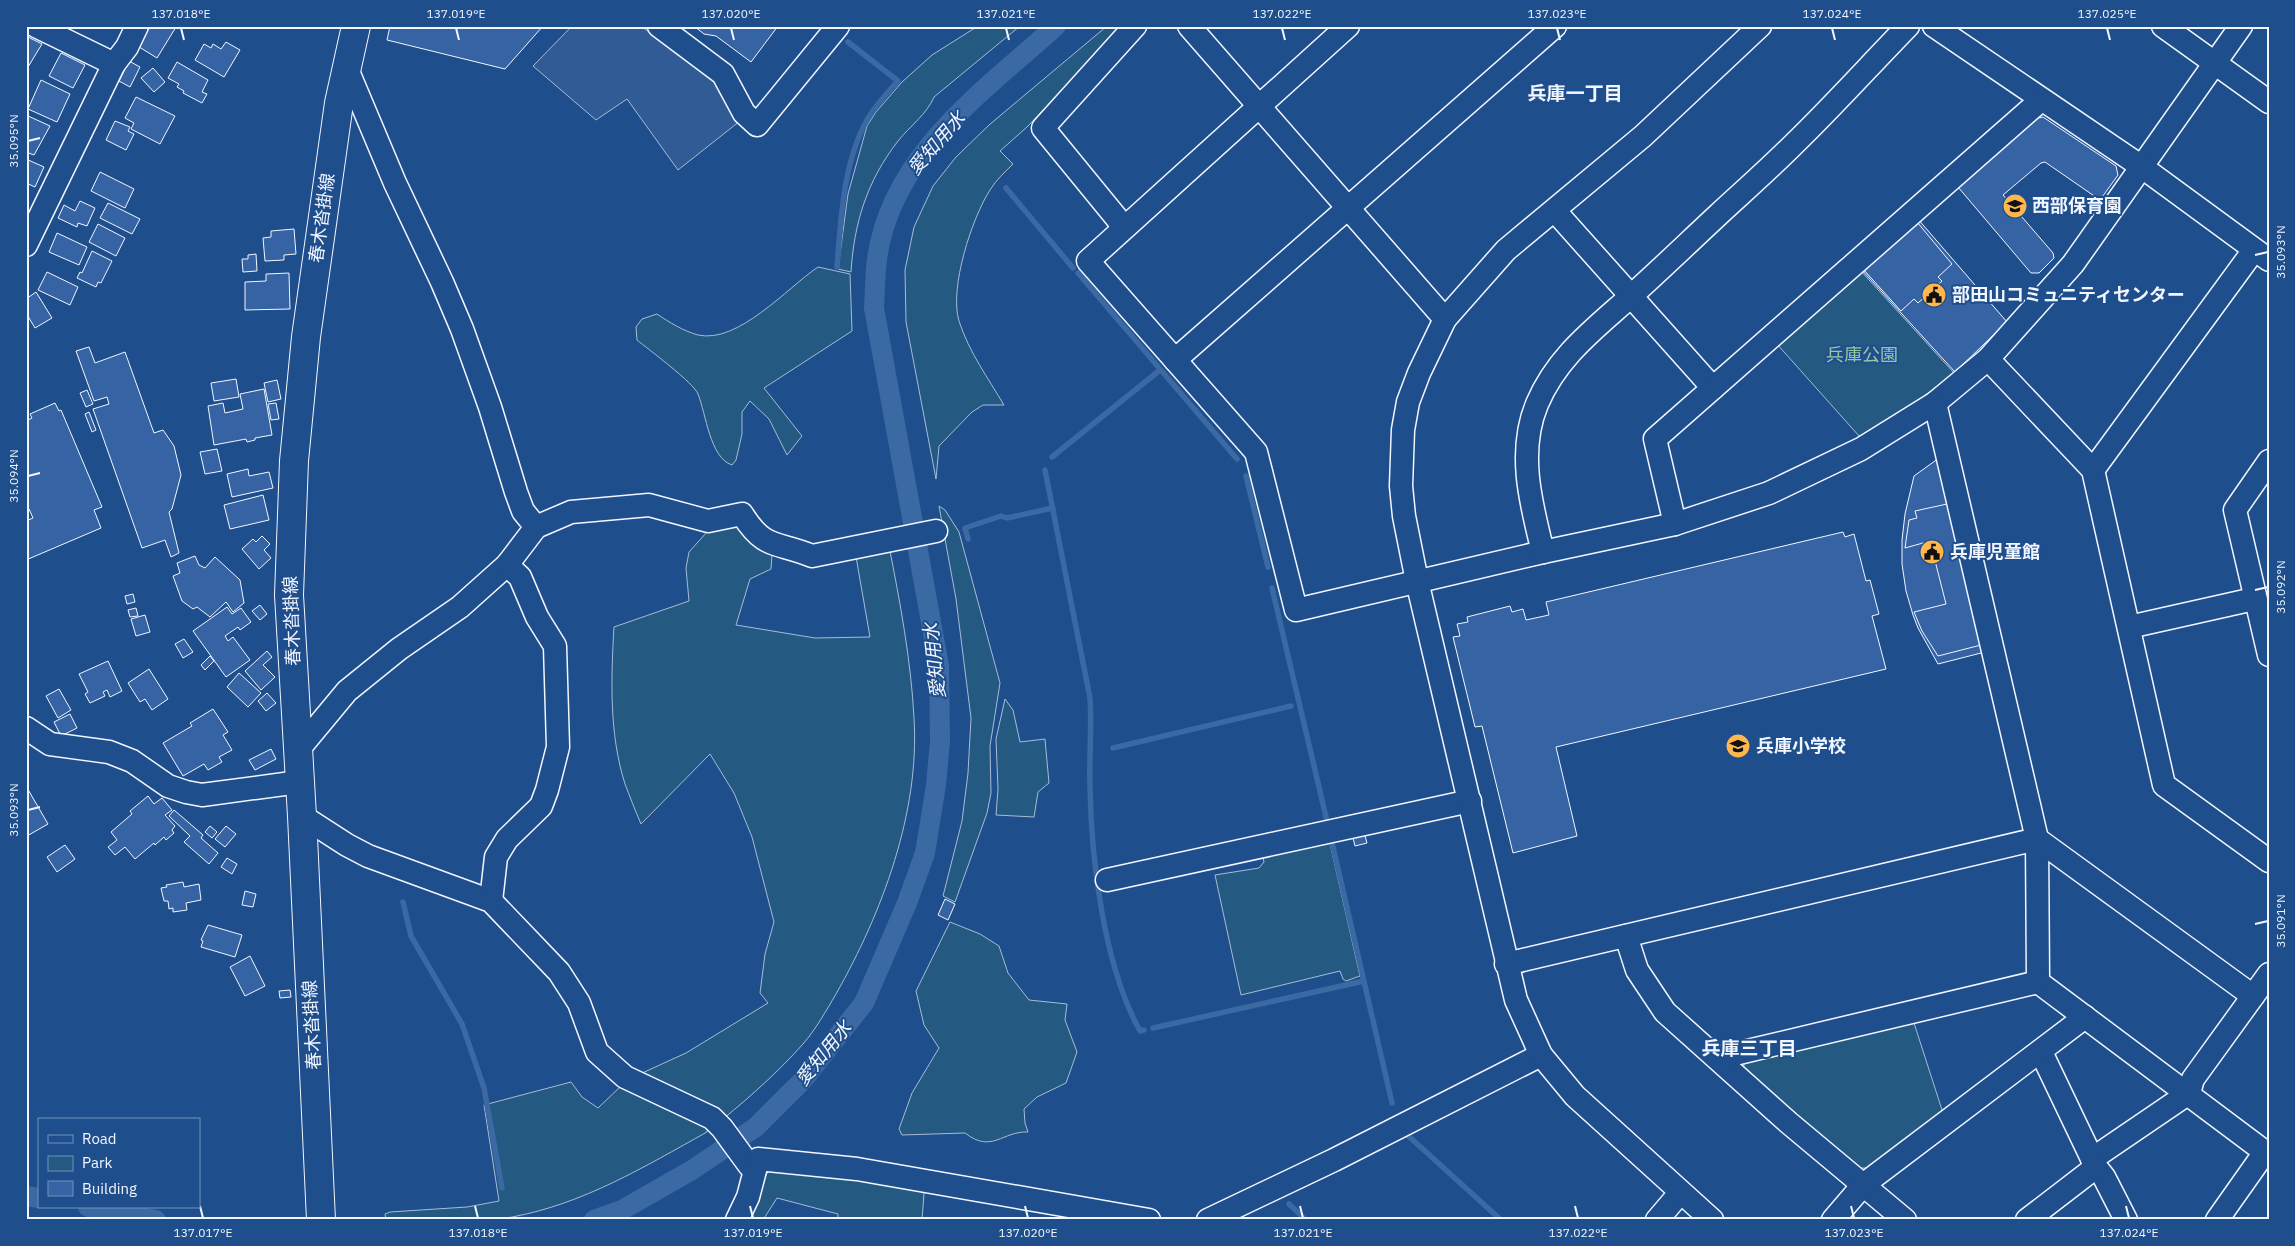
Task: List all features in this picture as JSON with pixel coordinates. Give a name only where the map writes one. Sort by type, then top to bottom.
[{"type":"main road","name":"春木沓掛線","points":[[321,1220],[302,816],[289,595],[294,461],[306,337],[339,103],[356,26]]},
{"type":"street","points":[[36,26],[114,64]]},
{"type":"street","points":[[26,245],[114,64],[127,47],[137,26]]},
{"type":"street","points":[[659,26],[723,74],[744,113],[757,125],[838,26]]},
{"type":"street","points":[[1124,227],[1042,128],[1135,26]]},
{"type":"street","points":[[1189,26],[1445,319]]},
{"type":"street","points":[[1348,26],[1088,261],[1256,452],[1296,610],[1543,552],[1675,524],[1769,493],[1861,449],[1935,403],[1988,359],[2073,264],[2240,26]]},
{"type":"street","points":[[1175,360],[1555,26]]},
{"type":"street","points":[[1712,1220],[1575,1096],[1541,1055],[1516,1000],[1417,581],[1404,516],[1402,496],[1403,430],[1408,402],[1416,380],[1445,319],[1506,250],[1643,136],[1760,26]]},
{"type":"street","points":[[1543,552],[1529,495],[1526,470],[1531,425],[1536,405],[1556,368],[1572,348],[1630,297],[1796,143],[1908,26]]},
{"type":"street","points":[[1934,26],[2041,100],[2142,166],[2262,255],[2093,470]]},
{"type":"street","points":[[2163,26],[2269,102]]},
{"type":"street","points":[[347,69],[395,182],[458,321],[490,407],[521,505],[536,527]]},
{"type":"street","points":[[1675,524],[1655,439],[2041,100]]},
{"type":"street","points":[[1554,211],[1713,388]]},
{"type":"street","points":[[1988,359],[2093,470],[2164,785],[2269,860]]},
{"type":"street","points":[[1935,403],[2037,839],[2038,982]]},
{"type":"street","points":[[2269,462],[2234,510],[2254,599],[2269,654]]},
{"type":"street","points":[[298,750],[347,691],[399,649],[460,607],[507,565],[536,527],[572,512],[649,505],[708,521],[742,514],[751,528],[763,540],[774,545],[793,548],[812,556],[936,530]]},
{"type":"street","points":[[491,901],[496,857],[507,840],[541,806],[558,747],[555,646],[537,617],[520,577],[507,565]]},
{"type":"street","points":[[2128,627],[2254,599]]},
{"type":"street","points":[[26,728],[50,744],[109,752],[132,761],[168,786],[186,792],[202,795],[299,782]]},
{"type":"street","points":[[1107,880],[1470,801]]},
{"type":"street","points":[[302,816],[368,856],[491,901],[559,972],[578,1003],[597,1052],[626,1077],[712,1118],[750,1165]]},
{"type":"street","points":[[1506,964],[2037,839],[2253,996]]},
{"type":"street","points":[[1626,936],[1637,970],[1665,1012],[1789,1123],[1904,1220]]},
{"type":"street","points":[[2027,1220],[2094,1163],[2189,1093],[2193,1080],[2269,974]]},
{"type":"street","points":[[2038,982],[2189,1093],[2265,1152],[2217,1220]]},
{"type":"street","points":[[1718,1058],[2038,982]]},
{"type":"street","points":[[1833,1220],[1863,1184],[2085,1018]]},
{"type":"street","points":[[2041,1052],[2094,1163],[2104,1177],[2126,1220]]},
{"type":"street","points":[[1208,1220],[1334,1160],[1541,1055]]},
{"type":"street","points":[[737,1220],[748,1197],[758,1159],[858,1170],[1148,1220]]},
{"type":"street","points":[[1657,1220],[1680,1193]]},
{"type":"green space","points":[[978,26],[1020,26],[934,97],[923,114],[898,141],[878,171],[864,203],[855,236],[851,272],[838,269],[848,194],[867,126],[876,112],[902,82],[932,55]]},
{"type":"green space","points":[[1107,26],[1123,26],[1027,127],[1000,151],[1013,164],[992,186],[976,218],[960,272],[957,307],[959,321],[968,343],[1004,405],[983,405],[972,412],[939,446],[936,479],[906,322],[905,270],[914,227],[933,186],[956,157],[989,125]]},
{"type":"green space","points":[[818,267],[850,274],[852,331],[764,388],[802,436],[787,455],[769,419],[750,401],[742,412],[742,434],[736,460],[732,465],[725,461],[714,445],[695,389],[680,374],[637,340],[636,327],[642,319],[657,314],[682,329],[698,335],[713,336],[729,331],[761,312]]},
{"type":"green space","name":"兵庫公園","points":[[1859,269],[1954,373],[1909,408],[1865,436],[1859,436],[1776,343]]},
{"type":"green space","points":[[939,506],[945,510],[959,532],[1000,683],[990,746],[991,793],[987,813],[955,902],[943,896],[962,821],[968,773],[971,718],[956,599]]},
{"type":"green space","points":[[740,519],[772,554],[771,569],[750,579],[736,625],[815,638],[870,637],[855,551],[889,546],[908,653],[914,718],[914,754],[911,789],[894,861],[882,896],[853,963],[825,1013],[803,1044],[744,1102],[723,1119],[640,1074],[686,1053],[768,1003],[760,993],[765,954],[774,922],[752,837],[734,793],[710,754],[641,824],[625,784],[616,746],[612,706],[612,666],[614,627],[689,601],[686,568],[689,552],[715,523]]},
{"type":"green space","points":[[1005,699],[1013,710],[1020,742],[1045,739],[1049,783],[1038,792],[1034,817],[996,815],[998,789],[996,739]]},
{"type":"green space","points":[[1329,839],[1360,976],[1346,981],[1343,979],[1340,971],[1241,995],[1215,875],[1259,868],[1264,862],[1262,854]]},
{"type":"green space","points":[[950,922],[980,934],[999,946],[1008,973],[1029,1000],[1067,1004],[1065,1020],[1077,1052],[1066,1083],[1037,1097],[1024,1109],[1028,1132],[990,1142],[983,1142],[965,1133],[902,1135],[899,1129],[912,1093],[939,1048],[924,1025],[916,991]]},
{"type":"green space","points":[[1914,1023],[1943,1113],[1869,1168],[1856,1168],[1743,1070],[1745,1060]]},
{"type":"green space","points":[[571,1082],[582,1097],[598,1108],[621,1086],[708,1126],[707,1132],[612,1183],[588,1194],[538,1211],[481,1221],[386,1220],[385,1214],[390,1212],[467,1207],[499,1201],[484,1105]]},
{"type":"green space","points":[[771,1165],[920,1188],[924,1194],[922,1220],[838,1220],[838,1214],[777,1198],[763,1220],[744,1220]]},
{"type":"shaded area","points":[[572,26],[641,26],[714,81],[740,121],[678,170],[627,99],[596,120],[533,66]]},
{"type":"building","points":[[148,26],[176,27],[157,58],[136,45]]},
{"type":"building","points":[[390,26],[543,26],[505,69],[387,40]]},
{"type":"building","points":[[694,26],[778,26],[751,62],[716,36],[704,34]]},
{"type":"building","points":[[26,36],[42,44],[28,67],[26,67]]},
{"type":"building","points":[[226,42],[240,50],[224,77],[195,60],[204,44],[211,48],[213,44],[221,49]]},
{"type":"building","points":[[61,53],[85,65],[73,88],[49,76]]},
{"type":"building","points":[[129,61],[140,67],[130,87],[119,81]]},
{"type":"building","points":[[177,62],[208,80],[202,92],[207,94],[202,103],[183,93],[184,91],[177,87],[179,84],[168,78]]},
{"type":"building","points":[[153,68],[165,82],[154,92],[141,78]]},
{"type":"building","points":[[41,80],[70,94],[57,122],[28,109]]},
{"type":"building","points":[[136,97],[175,116],[160,144],[131,129],[134,123],[125,118]]},
{"type":"building","points":[[26,115],[50,126],[34,155],[26,152]]},
{"type":"building","points":[[2043,117],[2116,166],[2118,175],[2100,200],[2045,162],[2041,163],[2003,195],[2053,253],[2054,258],[2039,273],[2031,273],[1958,187],[2038,118]]},
{"type":"building","points":[[115,121],[130,127],[128,131],[134,134],[126,150],[106,140]]},
{"type":"building","points":[[26,159],[44,167],[35,187],[26,183]]},
{"type":"building","points":[[100,172],[134,189],[125,208],[91,191]]},
{"type":"building","points":[[80,201],[95,208],[87,226],[78,223],[77,227],[58,218],[64,205],[75,211]]},
{"type":"building","points":[[108,203],[140,219],[132,234],[100,218]]},
{"type":"building","name":"部田山コミュニティセンター","points":[[1917,218],[2007,322],[1955,372],[1860,268]]},
{"type":"building","points":[[1917,222],[1952,264],[1938,277],[1942,281],[1918,303],[1914,299],[1901,311],[1863,269]]},
{"type":"building","points":[[98,224],[125,238],[116,256],[89,242]]},
{"type":"building","points":[[294,229],[296,254],[284,255],[284,260],[265,261],[263,238],[271,237],[271,231]]},
{"type":"building","points":[[57,233],[87,247],[79,265],[49,252]]},
{"type":"building","points":[[92,251],[112,261],[101,283],[98,282],[96,287],[77,278],[80,272],[82,273]]},
{"type":"building","points":[[256,254],[257,271],[243,272],[242,259],[248,259],[248,255]]},
{"type":"building","points":[[47,272],[78,287],[70,305],[38,290]]},
{"type":"building","points":[[289,273],[290,309],[245,310],[245,282],[266,281],[266,274]]},
{"type":"building","points":[[36,292],[52,318],[35,328],[26,313],[26,299]]},
{"type":"building","points":[[89,347],[95,363],[125,352],[154,433],[163,430],[174,446],[181,475],[172,509],[169,512],[179,553],[171,557],[165,540],[142,548],[93,409],[109,404],[107,397],[94,401],[76,351]]},
{"type":"building","points":[[236,379],[239,397],[214,401],[211,383]]},
{"type":"building","points":[[277,380],[281,399],[268,402],[264,383]]},
{"type":"building","points":[[264,389],[272,435],[255,438],[255,440],[247,442],[246,439],[214,445],[208,406],[223,403],[225,413],[243,409],[240,394]]},
{"type":"building","points":[[87,390],[93,404],[86,407],[80,393]]},
{"type":"building","points":[[55,403],[59,411],[61,410],[102,507],[94,510],[101,528],[26,560],[26,521],[33,518],[29,509],[26,511],[26,421],[32,418],[30,414]]},
{"type":"building","points":[[276,403],[279,419],[271,420],[268,404]]},
{"type":"building","points":[[89,412],[96,430],[92,432],[85,414]]},
{"type":"building","points":[[217,449],[222,471],[205,474],[200,452]]},
{"type":"building","name":"兵庫児童館","points":[[1939,458],[1985,652],[1938,664],[1918,628],[1906,591],[1902,564],[1902,540],[1905,514],[1914,476]]},
{"type":"building","points":[[248,469],[249,476],[269,472],[273,488],[232,497],[227,474]]},
{"type":"building","points":[[263,495],[269,520],[230,529],[224,505]]},
{"type":"building","points":[[1947,504],[1981,645],[1938,656],[1922,631],[1914,612],[1946,604],[1930,541],[1905,548],[1909,520],[1917,518],[1915,511]]},
{"type":"building","points":[[1843,532],[1845,537],[1854,534],[1866,581],[1870,580],[1879,614],[1872,616],[1886,669],[1556,747],[1577,836],[1513,853],[1482,726],[1475,727],[1453,637],[1460,636],[1457,624],[1468,622],[1467,617],[1510,606],[1512,612],[1523,609],[1526,620],[1549,615],[1546,602]]},
{"type":"building","points":[[262,536],[270,544],[264,550],[271,558],[259,569],[242,549],[253,539],[256,542]]},
{"type":"building","points":[[195,556],[199,565],[205,568],[215,557],[240,580],[244,603],[233,612],[226,602],[210,617],[197,607],[193,609],[182,601],[173,576],[180,573],[177,563]]},
{"type":"building","points":[[133,594],[135,602],[127,604],[125,596]]},
{"type":"building","points":[[260,605],[267,614],[260,620],[252,611]]},
{"type":"building","points":[[227,607],[232,614],[241,608],[251,622],[240,630],[238,627],[225,636],[228,641],[233,637],[250,660],[226,677],[193,631]]},
{"type":"building","points":[[136,608],[138,616],[130,617],[128,610]]},
{"type":"building","points":[[145,615],[150,632],[136,636],[131,619]]},
{"type":"building","points":[[184,639],[193,652],[183,658],[175,644]]},
{"type":"building","points":[[267,651],[272,657],[263,665],[275,677],[261,690],[245,671]]},
{"type":"building","points":[[210,656],[214,661],[205,670],[201,665]]},
{"type":"building","points":[[108,661],[122,691],[110,697],[107,690],[103,692],[105,696],[90,703],[85,694],[88,692],[79,674]]},
{"type":"building","points":[[149,669],[168,699],[152,710],[145,699],[140,702],[128,683]]},
{"type":"building","points":[[239,673],[261,693],[248,707],[227,687]]},
{"type":"building","points":[[59,689],[71,710],[58,718],[46,696]]},
{"type":"building","points":[[267,693],[276,703],[266,711],[258,701]]},
{"type":"building","points":[[213,709],[228,732],[223,735],[232,750],[219,757],[222,762],[208,770],[204,764],[183,776],[163,743],[192,726],[190,723]]},
{"type":"building","points":[[70,714],[77,728],[61,736],[54,722]]},
{"type":"building","points":[[271,749],[276,759],[255,770],[249,760]]},
{"type":"building","points":[[26,786],[48,824],[27,836],[26,834]]},
{"type":"building","points":[[148,796],[154,804],[162,798],[172,810],[165,815],[175,826],[172,830],[174,833],[166,840],[164,837],[155,845],[154,843],[135,859],[125,847],[115,855],[108,847],[117,840],[111,832],[132,814],[130,811]]},
{"type":"building","points":[[174,810],[203,835],[201,838],[218,853],[209,864],[184,842],[190,836],[169,816]]},
{"type":"building","points":[[210,826],[217,832],[212,838],[205,832]]},
{"type":"building","points":[[226,826],[236,834],[225,847],[215,839]]},
{"type":"building","points":[[1364,832],[1367,843],[1355,846],[1352,834]]},
{"type":"building","points":[[65,845],[75,859],[57,872],[47,857]]},
{"type":"building","points":[[227,858],[237,864],[232,874],[221,867]]},
{"type":"building","points":[[183,882],[184,887],[199,884],[201,900],[186,903],[187,910],[173,912],[173,908],[169,909],[168,901],[164,901],[161,888],[167,887],[166,885]]},
{"type":"building","points":[[245,891],[256,894],[253,907],[242,905]]},
{"type":"building","points":[[945,899],[955,904],[948,920],[938,915]]},
{"type":"building","points":[[208,925],[242,935],[235,957],[201,947],[203,941],[201,940]]},
{"type":"building","points":[[250,956],[265,986],[245,996],[230,967]]},
{"type":"building","points":[[290,990],[291,997],[280,998],[279,991]]},
{"type":"waterway","name":"愛知用水","points":[[594,1220],[622,1210],[692,1170],[756,1127],[802,1081],[864,1003],[907,903],[925,853],[936,785],[940,741],[939,666],[874,308],[877,259],[886,222],[901,188],[921,157],[971,101],[1056,26]]},
{"type":"waterway","points":[[837,267],[844,192],[853,154],[870,115],[898,81],[848,42]]},
{"type":"waterway","points":[[1006,188],[1073,268]]},
{"type":"waterway","points":[[1078,273],[1237,459]]},
{"type":"waterway","points":[[1052,457],[1160,370]]},
{"type":"waterway","points":[[1045,470],[1090,698],[1091,815],[1093,846],[1102,912],[1117,976],[1140,1031],[1144,1030]]},
{"type":"waterway","points":[[1246,476],[1268,567]]},
{"type":"waterway","points":[[968,539],[965,528],[1001,516],[1007,518],[1053,508]]},
{"type":"waterway","points":[[1272,588],[1327,821]]},
{"type":"waterway","points":[[1113,748],[1291,706]]},
{"type":"waterway","points":[[1331,838],[1392,1103]]},
{"type":"waterway","points":[[403,902],[411,936],[462,1024],[484,1088],[502,1188]]},
{"type":"waterway","points":[[1153,1028],[1364,981]]},
{"type":"waterway","points":[[1402,1133],[1404,1132],[1501,1220]]},
{"type":"waterway","name":"愛知用水","points":[[26,1196],[38,1198]]},
{"type":"waterway","points":[[1289,1204],[1306,1220]]},
{"type":"waterway","name":"愛知用水","points":[[93,1208],[156,1220]]},
{"type":"place","name":"西部保育園","points":[[2015,206]]},
{"type":"place","name":"部田山コミュニティセンター","points":[[1934,295]]},
{"type":"place","name":"兵庫児童館","points":[[1932,552]]},
{"type":"place","name":"兵庫小学校","points":[[1738,746]]},
{"type":"district","name":"兵庫一丁目","points":[[1575,93]]},
{"type":"district","name":"兵庫三丁目","points":[[1749,1048]]}]
